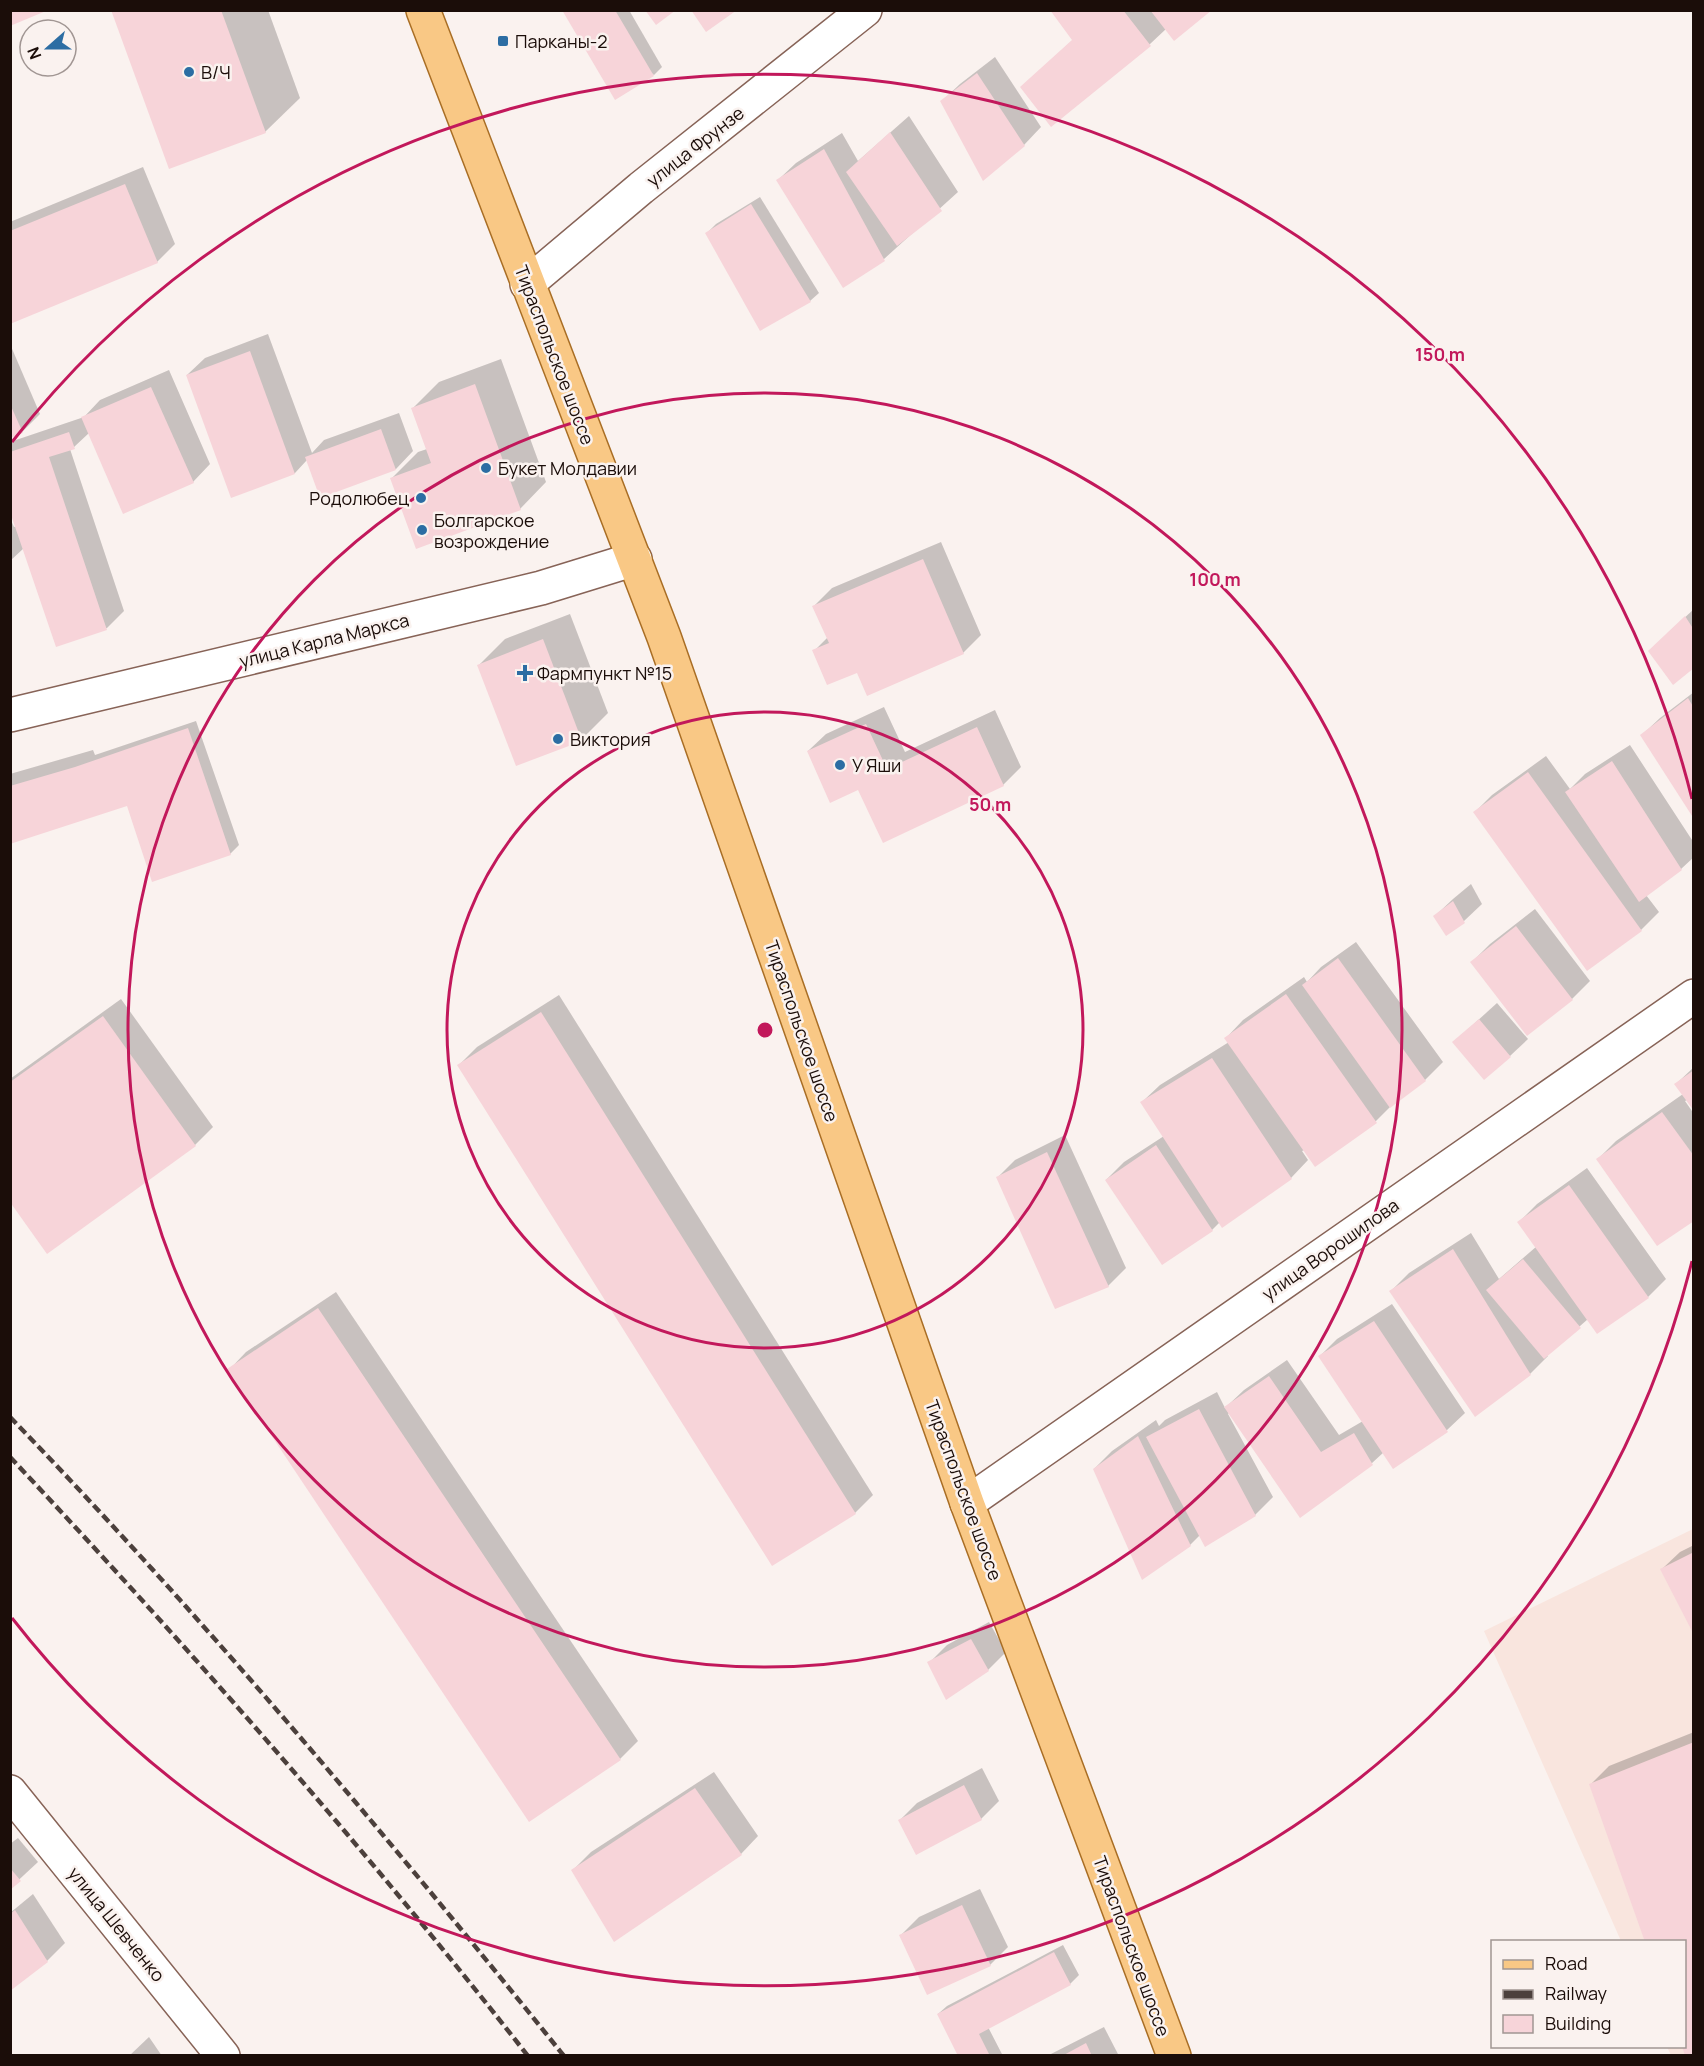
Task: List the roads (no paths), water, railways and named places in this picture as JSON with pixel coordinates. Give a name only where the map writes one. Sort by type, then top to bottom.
[{"type":"main road","name":"Тираспольское шоссе","points":[[423,10],[668,648],[967,1503],[1173,2055]]},
{"type":"street","name":"улица Фрунзе","points":[[527,284],[641,188],[865,10]]},
{"type":"street","name":"улица Карла Маркса","points":[[10,715],[541,588],[635,559]]},
{"type":"street","name":"улица Ворошилова","points":[[967,1503],[1694,996]]},
{"type":"street","name":"улица Шевченко","points":[[10,1792],[223,2055]]},
{"type":"railway","points":[[10,1417],[225,1650],[363,1811],[564,2056]]},
{"type":"railway","points":[[10,1457],[276,1751],[404,1902],[528,2056]]},
{"type":"place","name":"Парканы-2","points":[[503,41]]},
{"type":"place","name":"В/Ч","points":[[189,72]]},
{"type":"place","name":"Букет Молдавии","points":[[486,468]]},
{"type":"place","name":"Родолюбец","points":[[421,498]]},
{"type":"place","name":"Болгарское возрождение","points":[[422,530]]},
{"type":"place","name":"Фармпункт №15","points":[[525,673]]},
{"type":"place","name":"Виктория","points":[[558,739]]},
{"type":"place","name":"У Яши","points":[[840,765]]}]
